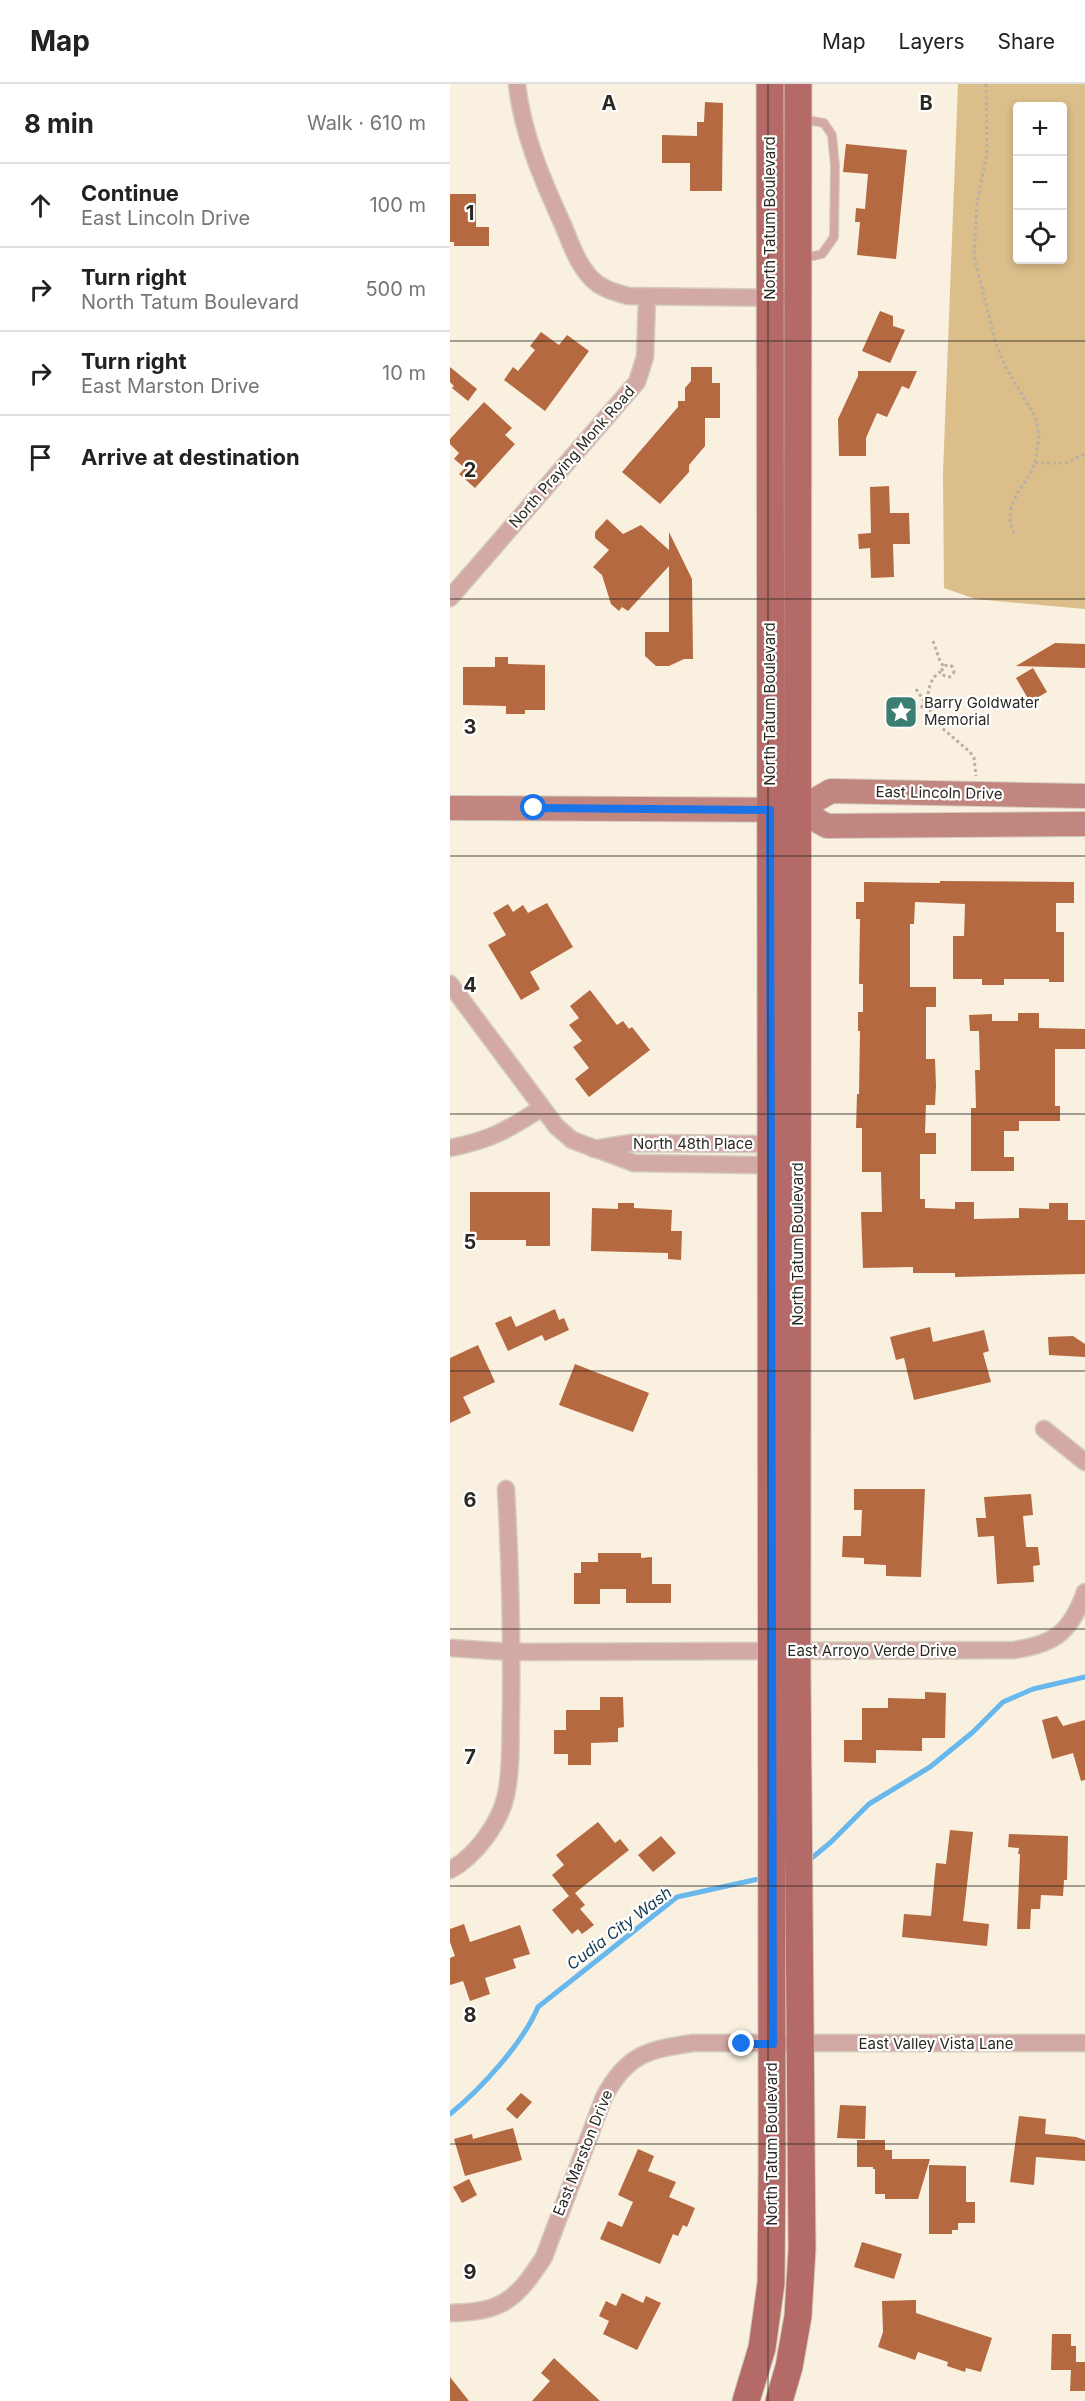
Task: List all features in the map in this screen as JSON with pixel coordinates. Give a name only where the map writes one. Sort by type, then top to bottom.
[{"type":"main road","name":"North Tatum Boulevard","points":[[746,2401],[762,2348],[771,2283],[786,2044],[784,1651],[771,1154],[770,84]]},
{"type":"main road","name":"North Tatum Boulevard","points":[[784,1651],[798,1155],[798,84]]},
{"type":"main road","name":"East Lincoln Drive","points":[[798,810],[831,791],[1085,796]]},
{"type":"main road","name":"East Lincoln Drive","points":[[450,808],[798,810],[827,826],[1085,824]]},
{"type":"main road","name":"North Tatum Boulevard","points":[[779,2401],[789,2367],[798,2316],[802,2249],[786,2044]]},
{"type":"street","points":[[517,84],[523,120],[544,183],[580,265],[593,280],[609,290],[628,296],[647,298],[797,298]]},
{"type":"street","name":"North Praying Monk Road","points":[[450,598],[637,382],[645,357],[647,298]]},
{"type":"street","name":"North 48th Place","points":[[450,984],[556,1126],[572,1140],[593,1149],[632,1143],[798,1155]]},
{"type":"street","points":[[450,1148],[481,1142],[505,1131],[542,1108]]},
{"type":"street","points":[[1044,1429],[1085,1462]]},
{"type":"street","points":[[450,1870],[461,1865],[483,1839],[497,1819],[506,1797],[509,1775],[512,1652],[506,1489]]},
{"type":"street","name":"East Arroyo Verde Drive","points":[[450,1648],[512,1652],[1014,1650],[1033,1647],[1052,1639],[1065,1629],[1076,1617],[1085,1592]]},
{"type":"street","name":"East Marston Drive","points":[[450,2313],[495,2307],[518,2294],[530,2279],[544,2257],[604,2097],[613,2080],[629,2062],[657,2048],[693,2043],[786,2044]]},
{"type":"street","name":"East Valley Vista Lane","points":[[786,2044],[1085,2043]]},
{"type":"lane","points":[[797,260],[822,254],[834,237],[835,166],[832,135],[824,123],[798,119]]},
{"type":"path","points":[[986,84],[987,154],[977,202],[974,256],[996,344],[1006,368],[1036,418],[1039,436],[1035,463],[1016,495],[1011,509],[1010,522],[1014,533]]},
{"type":"path","points":[[1035,463],[1066,463],[1085,454]]},
{"type":"path","points":[[933,641],[944,667]]},
{"type":"path","points":[[927,705],[931,681],[936,674],[950,665],[953,667],[954,675],[946,677],[942,671]]},
{"type":"path","points":[[916,689],[942,728],[965,746],[974,758],[976,794]]},
{"type":"path","points":[[902,704],[908,707],[909,711],[908,716],[903,719],[898,718],[894,712],[895,707],[902,704]]},
{"type":"path","points":[[909,711],[927,705]]},
{"type":"shaded area","points":[[958,84],[1085,84],[1085,609],[975,599],[944,588],[943,473]]},
{"type":"building","points":[[705,102],[723,103],[722,191],[690,191],[690,163],[662,163],[662,135],[697,136],[697,122],[704,122]]},
{"type":"building","points":[[846,144],[907,150],[896,259],[857,255],[860,222],[855,222],[856,208],[865,209],[868,174],[843,172]]},
{"type":"building","points":[[450,194],[476,194],[476,227],[489,227],[489,246],[454,246],[454,242],[450,242]]},
{"type":"building","points":[[880,311],[893,316],[893,326],[905,330],[890,363],[862,351]]},
{"type":"building","points":[[541,332],[559,345],[567,335],[589,351],[545,411],[504,380],[513,367],[518,371],[535,350],[530,346]]},
{"type":"building","points":[[450,367],[477,389],[468,401],[452,388],[454,386],[450,382]]},
{"type":"building","points":[[691,367],[712,367],[712,383],[720,383],[720,418],[705,418],[705,446],[689,465],[689,472],[660,504],[622,472],[678,407],[678,401],[685,401],[685,388],[691,381]]},
{"type":"building","points":[[858,371],[917,371],[909,389],[902,386],[887,417],[877,413],[866,438],[866,456],[839,456],[838,419],[858,376]]},
{"type":"building","points":[[484,402],[512,428],[505,435],[515,444],[475,488],[459,474],[465,468],[454,459],[459,453],[450,444],[450,439]]},
{"type":"building","points":[[889,486],[890,513],[909,513],[910,544],[893,544],[894,577],[871,578],[870,548],[859,549],[858,534],[871,533],[870,487]]},
{"type":"building","points":[[607,519],[623,534],[641,525],[669,550],[669,532],[692,579],[693,659],[684,659],[669,666],[656,666],[645,656],[645,632],[669,632],[669,566],[628,611],[622,607],[619,611],[611,604],[602,575],[593,567],[609,550],[595,538],[595,532]]},
{"type":"building","points":[[1055,643],[1085,644],[1085,668],[1016,666]]},
{"type":"building","points":[[495,657],[508,657],[508,664],[545,665],[545,710],[525,710],[525,714],[506,714],[506,706],[463,705],[463,667],[495,667]]},
{"type":"building","points":[[1033,668],[1047,692],[1030,702],[1016,678]]},
{"type":"building","points":[[940,881],[1074,882],[1074,903],[1056,903],[1056,932],[1064,932],[1064,982],[1049,982],[1049,979],[1004,979],[1004,985],[982,985],[982,979],[953,979],[953,936],[964,936],[965,904],[915,902],[914,924],[910,924],[910,987],[936,987],[936,1007],[926,1007],[926,1059],[935,1059],[936,1086],[935,1105],[926,1105],[925,1133],[936,1133],[936,1154],[920,1154],[920,1199],[925,1199],[925,1208],[955,1209],[955,1202],[974,1202],[974,1219],[1019,1218],[1019,1208],[1049,1209],[1049,1203],[1068,1203],[1068,1220],[1085,1220],[1085,1274],[955,1277],[955,1273],[913,1273],[913,1267],[863,1268],[861,1212],[882,1212],[881,1172],[862,1172],[862,1128],[856,1128],[857,1094],[859,1094],[858,1012],[863,1012],[863,984],[859,984],[860,919],[856,919],[856,902],[864,902],[864,882],[940,883]]},
{"type":"building","points":[[547,903],[573,947],[530,972],[540,989],[521,1000],[488,945],[506,935],[493,913],[508,904],[513,912],[523,905],[528,913]]},
{"type":"building","points":[[590,990],[617,1025],[623,1021],[629,1029],[632,1027],[650,1050],[589,1097],[575,1079],[589,1068],[573,1047],[582,1041],[569,1025],[579,1018],[570,1006]]},
{"type":"building","points":[[1018,1013],[1039,1013],[1039,1028],[1085,1029],[1085,1049],[1055,1049],[1055,1106],[1060,1106],[1060,1121],[1019,1121],[1019,1131],[1004,1131],[1004,1157],[1014,1157],[1014,1171],[971,1171],[971,1108],[976,1108],[975,1070],[980,1070],[979,1031],[970,1031],[969,1015],[992,1014],[992,1021],[1018,1021]]},
{"type":"building","points":[[470,1192],[550,1192],[550,1246],[526,1246],[526,1240],[470,1240]]},
{"type":"building","points":[[618,1203],[634,1203],[634,1208],[672,1210],[671,1231],[682,1231],[681,1260],[668,1259],[668,1253],[591,1251],[592,1208],[618,1209]]},
{"type":"building","points":[[555,1309],[559,1320],[564,1318],[569,1330],[545,1341],[542,1335],[508,1351],[495,1323],[511,1316],[516,1327]]},
{"type":"building","points":[[930,1327],[933,1342],[984,1330],[989,1351],[983,1353],[991,1382],[914,1400],[904,1358],[896,1360],[890,1337]]},
{"type":"building","points":[[1073,1336],[1085,1344],[1085,1357],[1049,1355],[1048,1337]]},
{"type":"building","points":[[478,1345],[495,1382],[463,1397],[471,1413],[450,1423],[450,1358]]},
{"type":"building","points":[[575,1364],[649,1393],[633,1432],[559,1405]]},
{"type":"building","points":[[854,1489],[925,1489],[921,1577],[886,1576],[886,1565],[864,1564],[864,1558],[842,1557],[843,1536],[861,1536],[862,1510],[854,1510]]},
{"type":"building","points":[[1031,1494],[1033,1515],[1023,1516],[1026,1547],[1038,1547],[1040,1565],[1033,1566],[1034,1582],[997,1584],[994,1536],[978,1537],[976,1518],[986,1518],[984,1497]]},
{"type":"building","points":[[598,1553],[641,1553],[641,1558],[652,1557],[652,1584],[671,1584],[671,1603],[626,1603],[626,1589],[600,1589],[600,1604],[574,1604],[574,1573],[581,1573],[581,1562],[598,1562]]},
{"type":"building","points":[[925,1692],[946,1693],[945,1738],[922,1738],[922,1751],[876,1750],[876,1763],[844,1762],[844,1740],[862,1740],[862,1708],[888,1708],[888,1698],[925,1699]]},
{"type":"building","points":[[600,1697],[623,1697],[624,1727],[618,1728],[618,1742],[591,1743],[591,1765],[568,1765],[568,1754],[554,1754],[554,1730],[566,1730],[566,1710],[600,1710]]},
{"type":"building","points":[[1057,1716],[1063,1726],[1085,1720],[1085,1780],[1081,1781],[1073,1753],[1052,1759],[1042,1720]]},
{"type":"building","points":[[598,1822],[615,1843],[620,1839],[629,1850],[575,1893],[585,1905],[580,1909],[594,1925],[582,1934],[578,1929],[572,1934],[552,1910],[569,1896],[552,1875],[564,1865],[556,1855]]},
{"type":"building","points":[[950,1830],[973,1832],[963,1921],[989,1924],[987,1946],[902,1937],[904,1914],[931,1916],[936,1863],[946,1864]]},
{"type":"building","points":[[1009,1834],[1068,1836],[1067,1880],[1064,1880],[1063,1896],[1041,1895],[1040,1909],[1031,1909],[1030,1929],[1017,1929],[1020,1854],[1018,1854],[1019,1848],[1008,1847]]},
{"type":"building","points":[[661,1836],[676,1853],[653,1872],[638,1855]]},
{"type":"building","points":[[464,1924],[470,1942],[520,1925],[530,1954],[513,1959],[516,1968],[485,1978],[490,1994],[470,2001],[463,1981],[450,1985],[450,1958],[455,1956],[450,1942],[450,1929]]},
{"type":"building","points":[[521,2093],[532,2102],[517,2119],[506,2109]]},
{"type":"building","points":[[840,2105],[866,2106],[865,2139],[837,2138]]},
{"type":"building","points":[[1019,2116],[1046,2119],[1045,2134],[1085,2140],[1085,2161],[1036,2157],[1034,2185],[1010,2182]]},
{"type":"building","points":[[513,2128],[522,2160],[465,2176],[454,2139],[472,2134],[473,2139]]},
{"type":"building","points":[[857,2140],[885,2140],[885,2150],[892,2150],[892,2159],[930,2159],[918,2199],[885,2199],[885,2194],[875,2194],[875,2169],[857,2167]]},
{"type":"building","points":[[638,2149],[654,2156],[648,2171],[676,2182],[669,2197],[695,2208],[687,2227],[683,2225],[678,2236],[673,2234],[660,2264],[600,2239],[608,2221],[622,2227],[633,2202],[618,2195]]},
{"type":"building","points":[[929,2165],[966,2166],[966,2202],[975,2202],[975,2223],[958,2223],[958,2230],[952,2230],[952,2234],[929,2234]]},
{"type":"building","points":[[469,2179],[477,2195],[462,2203],[453,2187]]},
{"type":"building","points":[[862,2242],[902,2254],[894,2279],[854,2267]]},
{"type":"building","points":[[622,2293],[643,2303],[646,2296],[661,2303],[637,2350],[603,2334],[609,2321],[599,2316],[606,2301],[616,2306]]},
{"type":"building","points":[[916,2300],[916,2313],[992,2338],[981,2372],[966,2368],[965,2372],[947,2366],[948,2362],[918,2352],[915,2360],[878,2347],[883,2332],[882,2301]]},
{"type":"building","points":[[1052,2334],[1071,2334],[1071,2346],[1076,2346],[1076,2362],[1085,2362],[1085,2391],[1070,2391],[1071,2370],[1051,2370]]},
{"type":"building","points":[[554,2358],[600,2401],[532,2401],[550,2381],[541,2373]]},
{"type":"building","points":[[450,2377],[469,2401],[450,2401]]},
{"type":"waterway","name":"Cudia City Wash","points":[[807,1862],[869,1804],[930,1767],[973,1732],[1003,1702],[1033,1689],[1085,1677]]},
{"type":"waterway","name":"Cudia City Wash","points":[[450,2114],[500,2065],[522,2035],[538,2007],[677,1897],[763,1878]]},
{"type":"place","name":"Barry Goldwater Memorial","points":[[901,712]]},
{"type":"route","points":[[534,808],[770,810],[773,2044],[742,2044]]}]
